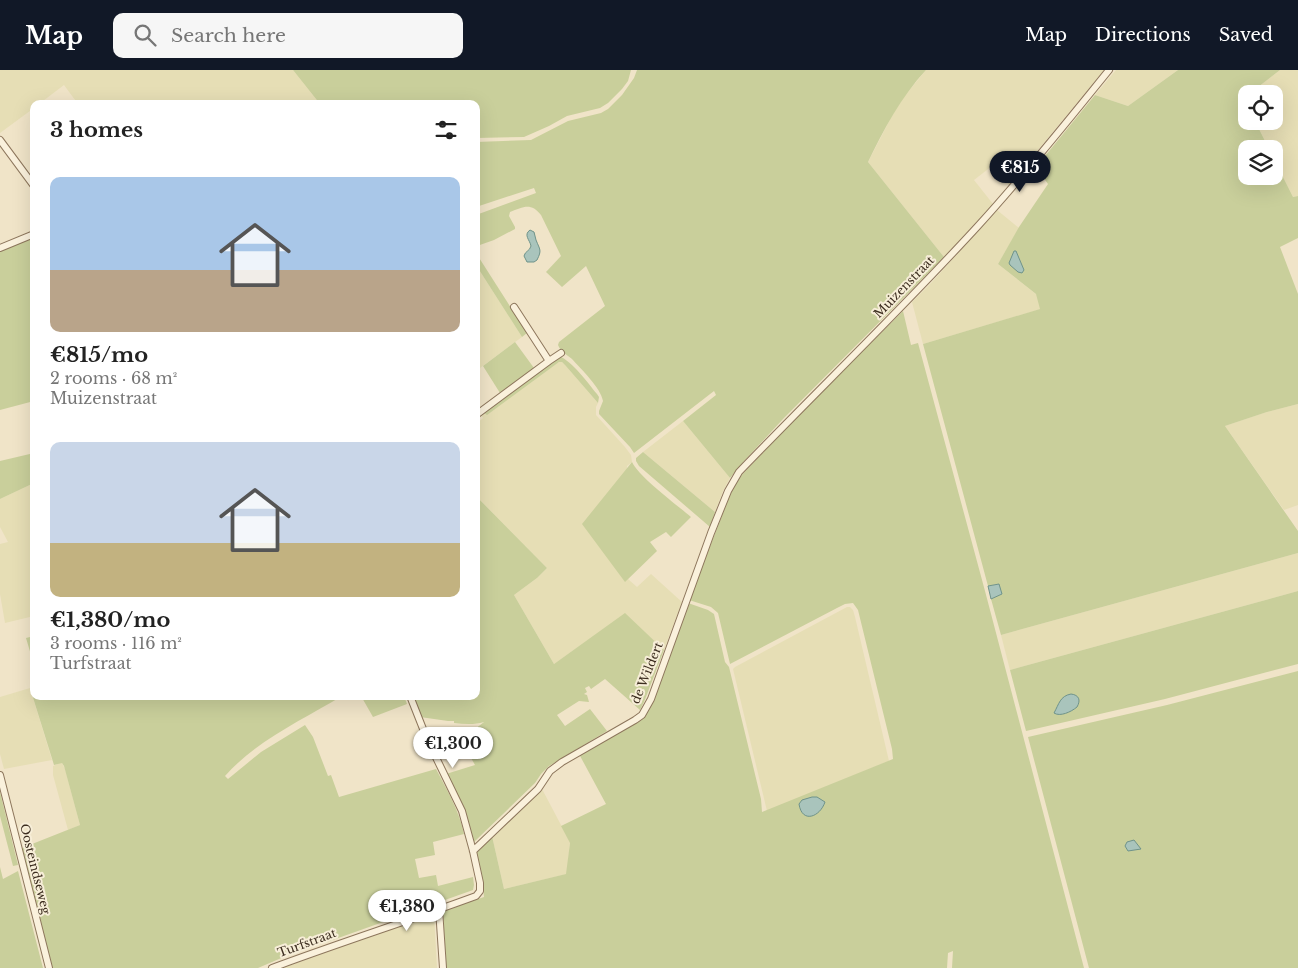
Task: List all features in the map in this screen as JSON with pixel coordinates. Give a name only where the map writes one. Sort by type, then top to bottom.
[{"type":"street","name":"Muizenstraat","points":[[718,518],[728,492],[739,472],[978,226],[1109,70]]},
{"type":"street","points":[[0,140],[30,181]]},
{"type":"street","points":[[0,248],[30,236]]},
{"type":"street","points":[[514,307],[549,361]]},
{"type":"street","points":[[480,412],[561,353]]},
{"type":"street","name":"de Wildert","points":[[473,851],[538,789],[550,771],[642,715],[651,699],[718,518]]},
{"type":"street","points":[[412,700],[427,739],[462,811],[473,851]]},
{"type":"street","name":"Oosteindseweg","points":[[0,775],[49,968]]},
{"type":"street","name":"Turfstraat","points":[[272,968],[476,896],[480,891],[480,883],[473,851]]},
{"type":"street","points":[[439,909],[443,968]]},
{"type":"shaded area","points":[[0,70],[293,70],[317,100],[75,100],[64,85],[44,100],[30,100],[30,111],[0,133]]},
{"type":"shaded area","points":[[926,70],[1104,70],[1009,185],[992,166],[974,180],[993,204],[944,257],[868,162],[894,112]]},
{"type":"shaded area","points":[[1116,70],[1178,70],[1128,106],[1095,95]]},
{"type":"shaded area","points":[[1280,70],[1298,70],[1298,196],[1293,197],[1283,177],[1283,140],[1264,140],[1260,130],[1283,130],[1283,85],[1261,85]]},
{"type":"shaded area","points":[[997,210],[1019,228],[998,264],[1037,295],[1041,309],[923,344],[912,302]]},
{"type":"shaded area","points":[[480,271],[522,337],[480,368]]},
{"type":"shaded area","points":[[559,362],[565,365],[598,403],[596,415],[631,455],[632,462],[627,466],[625,581],[628,579],[637,587],[651,574],[682,602],[664,650],[625,614],[554,664],[514,595],[547,568],[480,500],[480,421],[483,418],[480,414]]},
{"type":"shaded area","points":[[1298,404],[1298,505],[1284,510],[1225,426]]},
{"type":"shaded area","points":[[683,421],[730,478],[715,512],[643,452]]},
{"type":"shaded area","points":[[30,485],[30,617],[5,623],[0,594],[0,544],[8,542],[0,527],[0,499]]},
{"type":"shaded area","points":[[1298,553],[1298,591],[1010,670],[1001,635]]},
{"type":"shaded area","points":[[847,607],[853,610],[855,617],[889,761],[767,811],[733,669]]},
{"type":"shaded area","points":[[30,688],[30,700],[34,700],[52,760],[4,769],[0,754],[0,697]]},
{"type":"shaded area","points":[[62,763],[65,769],[80,825],[68,830],[53,775],[53,766]]},
{"type":"shaded area","points":[[542,789],[570,842],[567,874],[504,889],[492,836]]},
{"type":"shaded area","points":[[434,914],[437,968],[283,968],[373,935]]},
{"type":"green space","points":[[293,70],[631,70],[628,81],[608,103],[600,108],[567,116],[524,137],[480,138],[480,100],[317,100]]},
{"type":"green space","points":[[637,70],[926,70],[894,114],[868,162],[944,257],[783,419],[730,478],[683,421],[716,395],[714,391],[634,453],[599,414],[603,401],[599,390],[558,345],[559,342],[605,306],[586,266],[562,287],[546,272],[561,256],[541,215],[534,208],[527,207],[510,212],[509,216],[515,229],[480,245],[480,214],[536,193],[534,188],[480,206],[480,142],[531,140],[568,121],[601,113],[608,109],[622,95],[634,78]]},
{"type":"green space","points":[[1178,70],[1280,70],[1261,85],[1238,85],[1238,130],[1260,130],[1264,140],[1238,140],[1238,185],[1283,185],[1283,177],[1293,197],[1298,196],[1298,238],[1280,247],[1298,294],[1298,404],[1225,426],[1298,531],[1298,553],[1001,635],[991,599],[1002,594],[998,584],[988,586],[923,344],[1040,309],[1036,294],[998,264],[1019,227],[1048,184],[1036,167],[1095,95],[1128,106]]},
{"type":"green space","points":[[30,239],[30,402],[0,410],[0,251]]},
{"type":"green space","points":[[480,259],[527,333],[522,337],[480,271]]},
{"type":"green space","points":[[903,311],[911,345],[918,343],[1084,968],[952,968],[953,951],[948,953],[947,968],[446,968],[443,911],[484,897],[483,883],[474,852],[492,836],[504,889],[566,874],[570,843],[561,826],[606,804],[579,754],[642,717],[688,603],[714,614],[761,799],[762,812],[893,759],[858,610],[853,603],[845,604],[730,664],[718,613],[711,607],[689,600],[738,479]]},
{"type":"green space","points":[[515,342],[534,368],[500,393],[483,366]]},
{"type":"green space","points":[[559,356],[575,367],[599,397],[598,403],[565,365],[559,362],[487,415],[483,412]]},
{"type":"green space","points":[[643,452],[715,512],[710,527],[639,466],[636,458]]},
{"type":"green space","points":[[30,454],[30,485],[0,499],[0,461]]},
{"type":"green space","points":[[632,462],[642,475],[691,517],[671,537],[666,532],[650,542],[657,551],[625,582],[582,524]]},
{"type":"green space","points":[[480,500],[547,568],[514,595],[554,664],[625,613],[664,650],[640,710],[605,679],[591,689],[589,686],[585,688],[587,692],[584,694],[587,695],[589,702],[579,701],[557,715],[565,726],[590,709],[607,731],[549,766],[535,783],[474,842],[446,774],[475,765],[461,740],[484,722],[462,724],[454,723],[454,721],[420,717],[414,700],[480,700]]},
{"type":"green space","points":[[1298,591],[1298,664],[1165,699],[1026,731],[1010,670]]},
{"type":"green space","points":[[30,637],[30,652],[26,638]]},
{"type":"green space","points":[[1298,671],[1298,968],[1089,968],[1028,737],[1167,705]]},
{"type":"green space","points":[[34,700],[335,700],[265,742],[237,763],[225,776],[228,779],[261,752],[305,725],[313,737],[328,776],[331,775],[339,797],[436,769],[456,808],[464,834],[433,842],[435,855],[415,859],[419,878],[436,875],[438,886],[473,877],[473,890],[300,950],[258,968],[52,968],[22,848],[80,825],[64,766],[62,763],[54,765]]},
{"type":"green space","points":[[363,700],[406,700],[407,704],[373,717]]},
{"type":"green space","points":[[0,792],[18,865],[13,866],[0,816]]},
{"type":"green space","points":[[0,867],[3,879],[18,871],[43,968],[0,968]]},
{"type":"water","points":[[530,230],[534,232],[540,250],[537,260],[534,262],[527,262],[524,256],[531,246],[527,236]]},
{"type":"water","points":[[1014,251],[1016,251],[1024,270],[1022,273],[1018,272],[1009,263]]},
{"type":"water","points":[[999,584],[1002,594],[991,599],[988,586]]},
{"type":"water","points":[[1071,694],[1076,695],[1078,698],[1077,707],[1066,713],[1054,713],[1062,699]]},
{"type":"water","points":[[817,797],[825,802],[819,811],[811,816],[807,816],[801,810],[799,804],[802,800]]},
{"type":"water","points":[[1134,840],[1141,849],[1128,851],[1125,846],[1127,842]]}]
